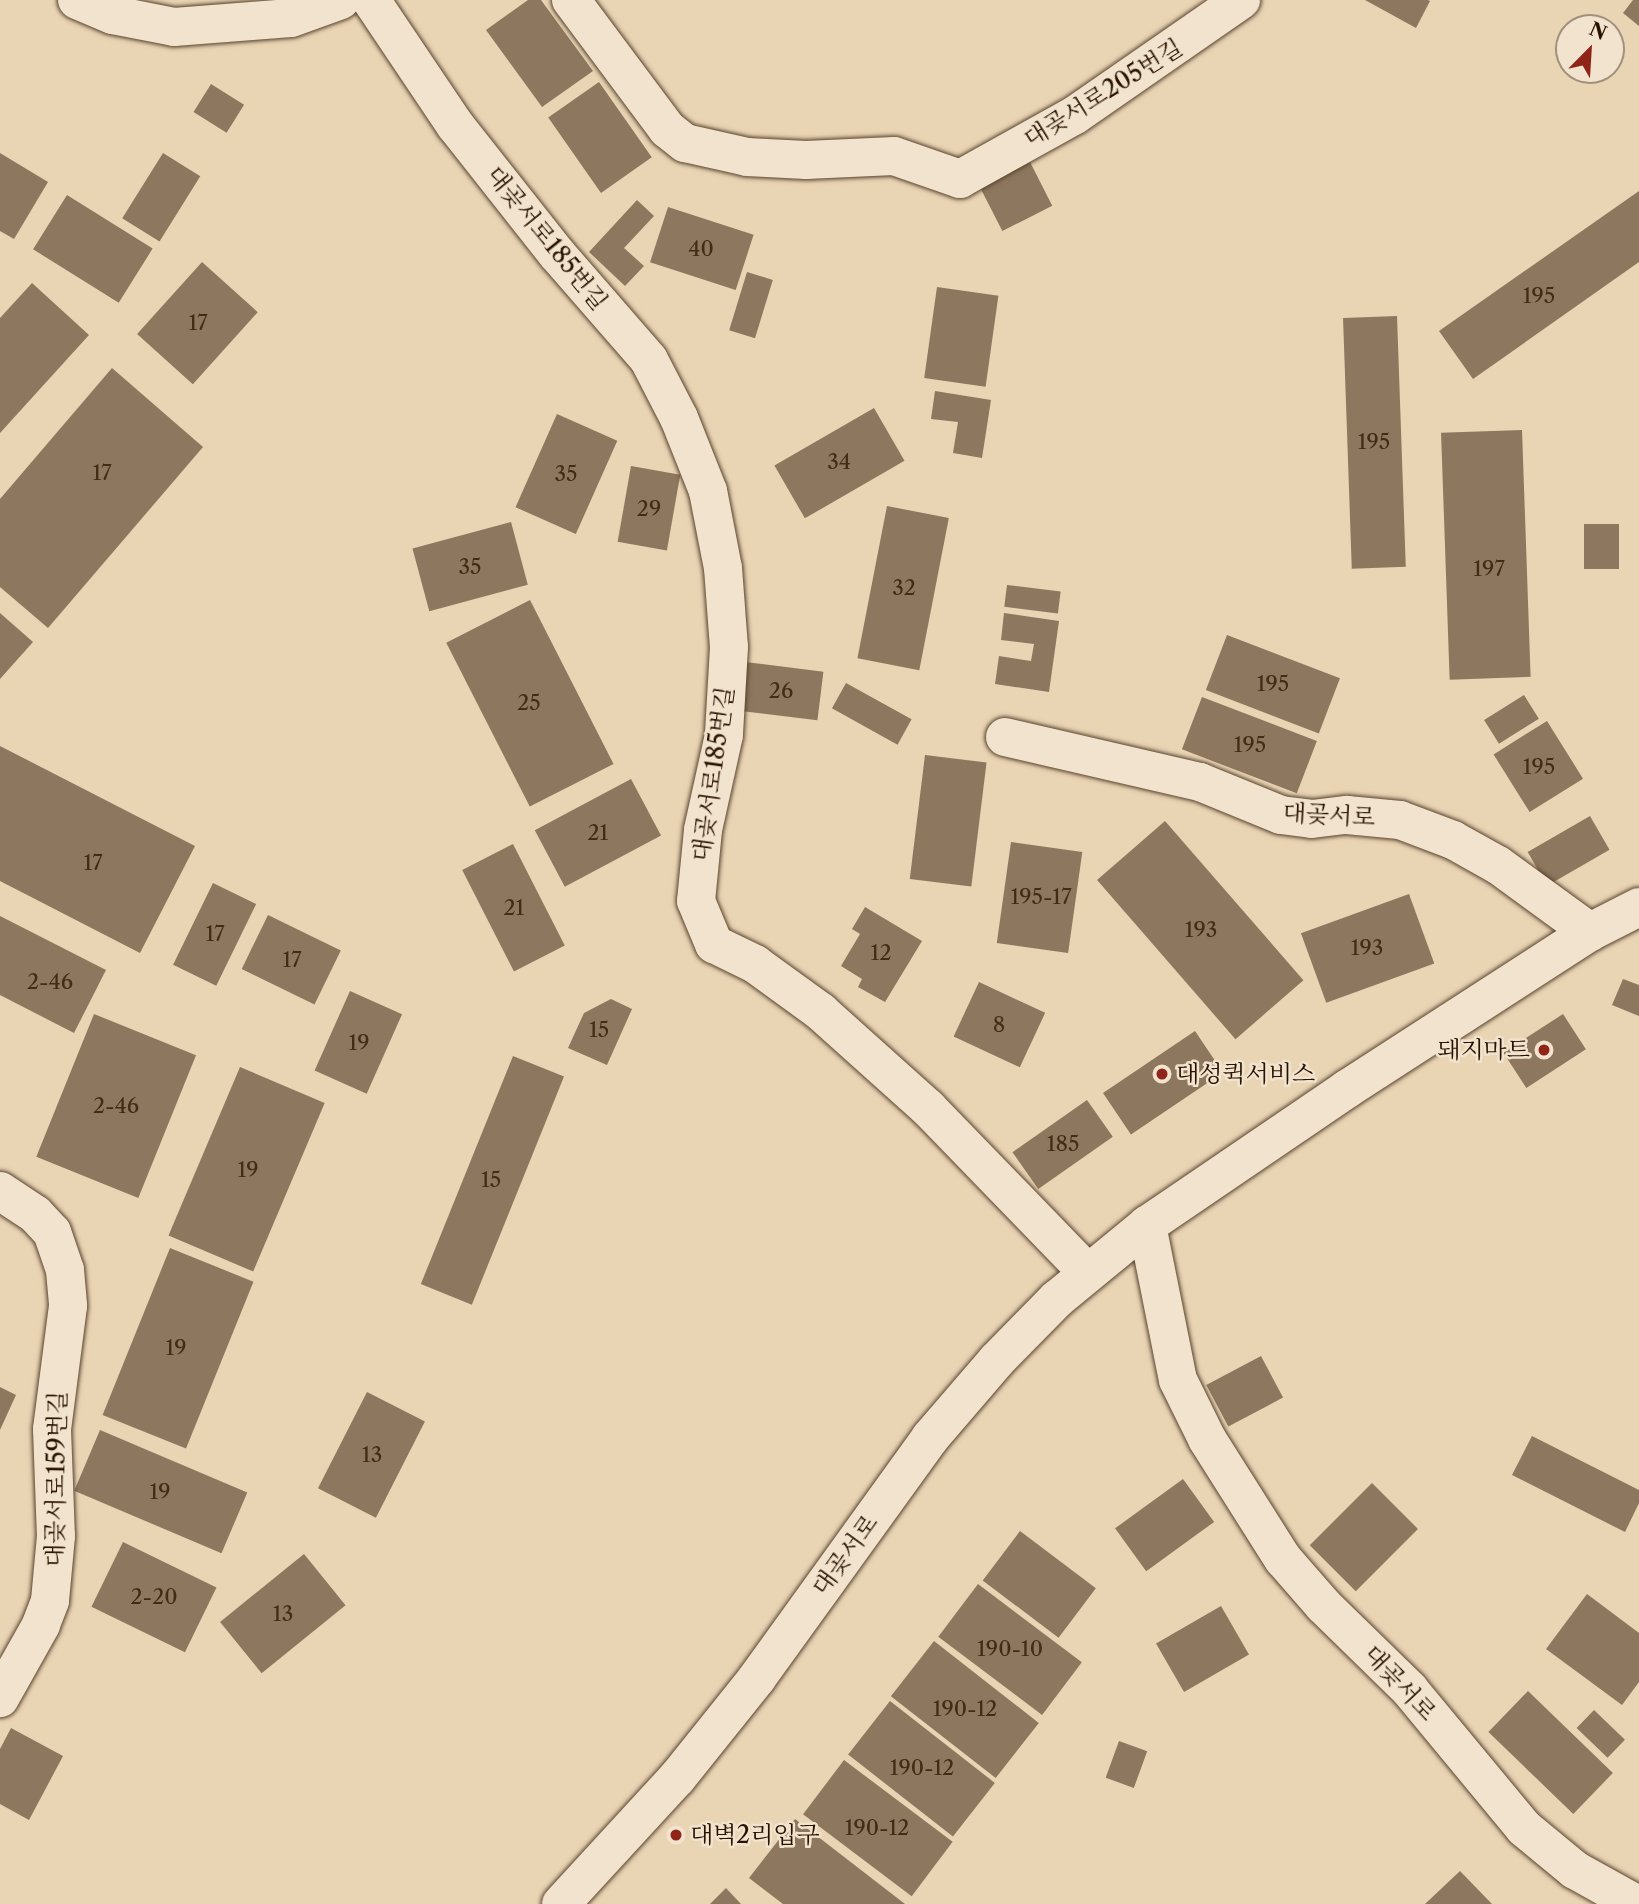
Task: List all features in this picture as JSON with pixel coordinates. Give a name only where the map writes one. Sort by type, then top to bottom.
[{"type":"street","points":[[77,0],[113,15],[174,27],[291,18],[341,0]]},
{"type":"street","name":"대곶서로185번길","points":[[371,0],[455,125],[557,254],[649,360],[679,418],[708,491],[723,568],[729,647],[724,735],[703,830],[696,901],[714,944],[755,964],[821,1012],[928,1108],[1087,1272]]},
{"type":"street","name":"대곶서로205번길","points":[[571,0],[667,129],[685,143],[747,157],[806,160],[894,156],[960,179],[1074,115],[1241,0]]},
{"type":"street","name":"대곶서로","points":[[1004,737],[1200,782],[1281,816],[1312,819],[1347,815],[1400,820],[1453,840],[1498,865],[1590,932]]},
{"type":"street","name":"대곶서로","points":[[561,1904],[677,1778],[757,1678],[930,1438],[997,1360],[1087,1272],[1147,1225],[1347,1089],[1590,932],[1639,907]]},
{"type":"street","name":"대곶서로159번길","points":[[0,1191],[35,1214],[52,1232],[65,1270],[68,1306],[52,1429],[56,1536],[50,1601],[41,1626],[0,1698]]},
{"type":"street","name":"대곶서로","points":[[1147,1225],[1178,1380],[1207,1440],[1283,1559],[1324,1606],[1409,1689],[1524,1828],[1575,1870],[1636,1904]]},
{"type":"building","points":[[528,0],[541,0],[593,71],[542,107],[486,30]]},
{"type":"building","points":[[1365,0],[1428,0],[1430,1],[1416,28]]},
{"type":"building","points":[[1633,0],[1639,0],[1639,26],[1625,14],[1623,13]]},
{"type":"building","points":[[599,82],[652,157],[601,193],[548,118]]},
{"type":"building","points":[[211,84],[244,105],[227,133],[194,112]]},
{"type":"building","points":[[0,153],[48,182],[14,239],[0,231]]},
{"type":"building","points":[[163,153],[200,176],[160,242],[122,218]]},
{"type":"building","points":[[1030,162],[1052,206],[1002,231],[980,187]]},
{"type":"building","points":[[1639,191],[1639,262],[1473,379],[1439,331]]},
{"type":"building","points":[[67,195],[153,249],[119,303],[33,249]]},
{"type":"building","points":[[637,200],[654,216],[624,248],[644,266],[625,286],[589,252]]},
{"type":"building","points":[[668,207],[754,235],[736,290],[650,262]]},
{"type":"building","points":[[202,262],[258,312],[193,384],[137,334]]},
{"type":"building","points":[[747,272],[773,280],[755,338],[729,330]]},
{"type":"building","points":[[32,283],[89,335],[0,433],[0,318]]},
{"type":"building","points":[[937,287],[998,296],[986,387],[924,378]]},
{"type":"building","points":[[1397,316],[1406,567],[1352,569],[1343,318]]},
{"type":"building","points":[[112,368],[203,447],[48,628],[0,587],[0,499]]},
{"type":"building","points":[[935,391],[991,400],[982,458],[953,453],[958,422],[931,419]]},
{"type":"building","points":[[874,408],[904,461],[805,518],[774,466]]},
{"type":"building","points":[[557,414],[617,441],[576,534],[516,507]]},
{"type":"building","points":[[1522,430],[1531,677],[1450,680],[1441,433]]},
{"type":"building","points":[[631,466],[680,475],[667,551],[618,542]]},
{"type":"building","points":[[887,506],[949,518],[919,670],[857,658]]},
{"type":"building","points":[[511,522],[528,585],[429,611],[412,548]]},
{"type":"building","points":[[1584,524],[1619,524],[1619,569],[1584,569]]},
{"type":"building","points":[[1007,585],[1061,592],[1058,613],[1004,607]]},
{"type":"building","points":[[530,600],[614,764],[530,807],[446,643]]},
{"type":"building","points":[[0,613],[33,642],[0,679]]},
{"type":"building","points":[[1004,613],[1059,621],[1049,692],[995,684],[999,656],[1031,661],[1034,644],[1001,640]]},
{"type":"building","points":[[1227,635],[1340,678],[1319,733],[1206,690]]},
{"type":"building","points":[[745,662],[823,672],[817,720],[739,711]]},
{"type":"building","points":[[846,683],[912,719],[898,745],[832,708]]},
{"type":"building","points":[[1524,695],[1539,719],[1499,744],[1484,720]]},
{"type":"building","points":[[1202,697],[1317,741],[1297,793],[1182,749]]},
{"type":"building","points":[[1547,721],[1583,779],[1530,812],[1494,754]]},
{"type":"building","points":[[0,746],[195,846],[140,953],[0,881]]},
{"type":"building","points":[[925,755],[987,763],[971,887],[910,879]]},
{"type":"building","points":[[631,779],[661,836],[565,887],[535,830]]},
{"type":"building","points":[[1590,816],[1610,850],[1547,886],[1528,852]]},
{"type":"building","points":[[1165,821],[1303,980],[1236,1039],[1097,880]]},
{"type":"building","points":[[1011,842],[1082,852],[1068,953],[997,943]]},
{"type":"building","points":[[513,844],[565,946],[514,971],[462,870]]},
{"type":"building","points":[[213,883],[256,904],[216,986],[173,965]]},
{"type":"building","points":[[1409,894],[1434,964],[1326,1003],[1301,933]]},
{"type":"building","points":[[865,907],[922,941],[885,1002],[858,987],[862,979],[841,966],[860,934],[852,929]]},
{"type":"building","points":[[268,915],[341,951],[315,1004],[242,969]]},
{"type":"building","points":[[0,916],[106,970],[74,1033],[0,995]]},
{"type":"building","points":[[1623,979],[1639,985],[1639,1016],[1612,1005]]},
{"type":"building","points":[[979,982],[1045,1013],[1020,1067],[954,1036]]},
{"type":"building","points":[[350,991],[402,1014],[367,1094],[315,1070]]},
{"type":"building","points":[[611,999],[632,1009],[607,1065],[568,1048],[584,1013]]},
{"type":"building","points":[[94,1014],[196,1055],[138,1198],[36,1157]]},
{"type":"building","name":"돼지마트","points":[[1563,1014],[1586,1049],[1526,1088],[1503,1053]]},
{"type":"building","points":[[1195,1031],[1223,1072],[1131,1135],[1103,1093]]},
{"type":"building","points":[[513,1056],[564,1077],[472,1305],[421,1284]]},
{"type":"building","points":[[240,1067],[325,1103],[253,1271],[168,1235]]},
{"type":"building","points":[[1087,1100],[1113,1137],[1038,1189],[1012,1152]]},
{"type":"building","points":[[170,1248],[253,1282],[186,1449],[103,1415]]},
{"type":"building","points":[[1261,1356],[1283,1397],[1228,1427],[1206,1385]]},
{"type":"building","points":[[0,1387],[16,1395],[0,1430]]},
{"type":"building","points":[[367,1392],[425,1422],[376,1518],[318,1488]]},
{"type":"building","points":[[100,1430],[247,1493],[221,1553],[74,1491]]},
{"type":"building","points":[[1532,1436],[1639,1490],[1639,1503],[1625,1532],[1512,1475]]},
{"type":"building","points":[[1183,1479],[1214,1522],[1146,1571],[1115,1528]]},
{"type":"building","points":[[1372,1483],[1418,1529],[1356,1591],[1310,1545]]},
{"type":"building","points":[[1020,1531],[1096,1588],[1059,1638],[983,1581]]},
{"type":"building","points":[[123,1542],[216,1588],[185,1652],[91,1607]]},
{"type":"building","points":[[304,1554],[346,1605],[262,1673],[220,1622]]},
{"type":"building","points":[[978,1584],[1082,1662],[1042,1715],[938,1637]]},
{"type":"building","points":[[1587,1594],[1639,1633],[1639,1682],[1622,1705],[1546,1649]]},
{"type":"building","points":[[1221,1606],[1249,1654],[1184,1692],[1156,1644]]},
{"type":"building","points":[[934,1641],[1039,1723],[996,1778],[891,1696]]},
{"type":"building","points":[[1528,1691],[1613,1773],[1573,1814],[1488,1732]]},
{"type":"building","points":[[890,1701],[995,1783],[953,1836],[848,1755]]},
{"type":"building","points":[[1594,1710],[1625,1740],[1608,1758],[1577,1728]]},
{"type":"building","points":[[11,1728],[63,1756],[29,1820],[0,1804],[0,1749]]},
{"type":"building","points":[[1119,1741],[1147,1751],[1134,1788],[1106,1778]]},
{"type":"building","points":[[844,1760],[953,1842],[912,1896],[803,1814]]},
{"type":"building","points":[[795,1819],[905,1904],[783,1904],[749,1878]]},
{"type":"building","points":[[1460,1871],[1492,1904],[1425,1904]]},
{"type":"building","points":[[726,1888],[741,1904],[710,1904]]},
{"type":"place","name":"돼지마트","points":[[1544,1050]]},
{"type":"place","name":"대성퀵서비스","points":[[1162,1074]]},
{"type":"place","name":"대벽2리입구","points":[[676,1835]]}]
